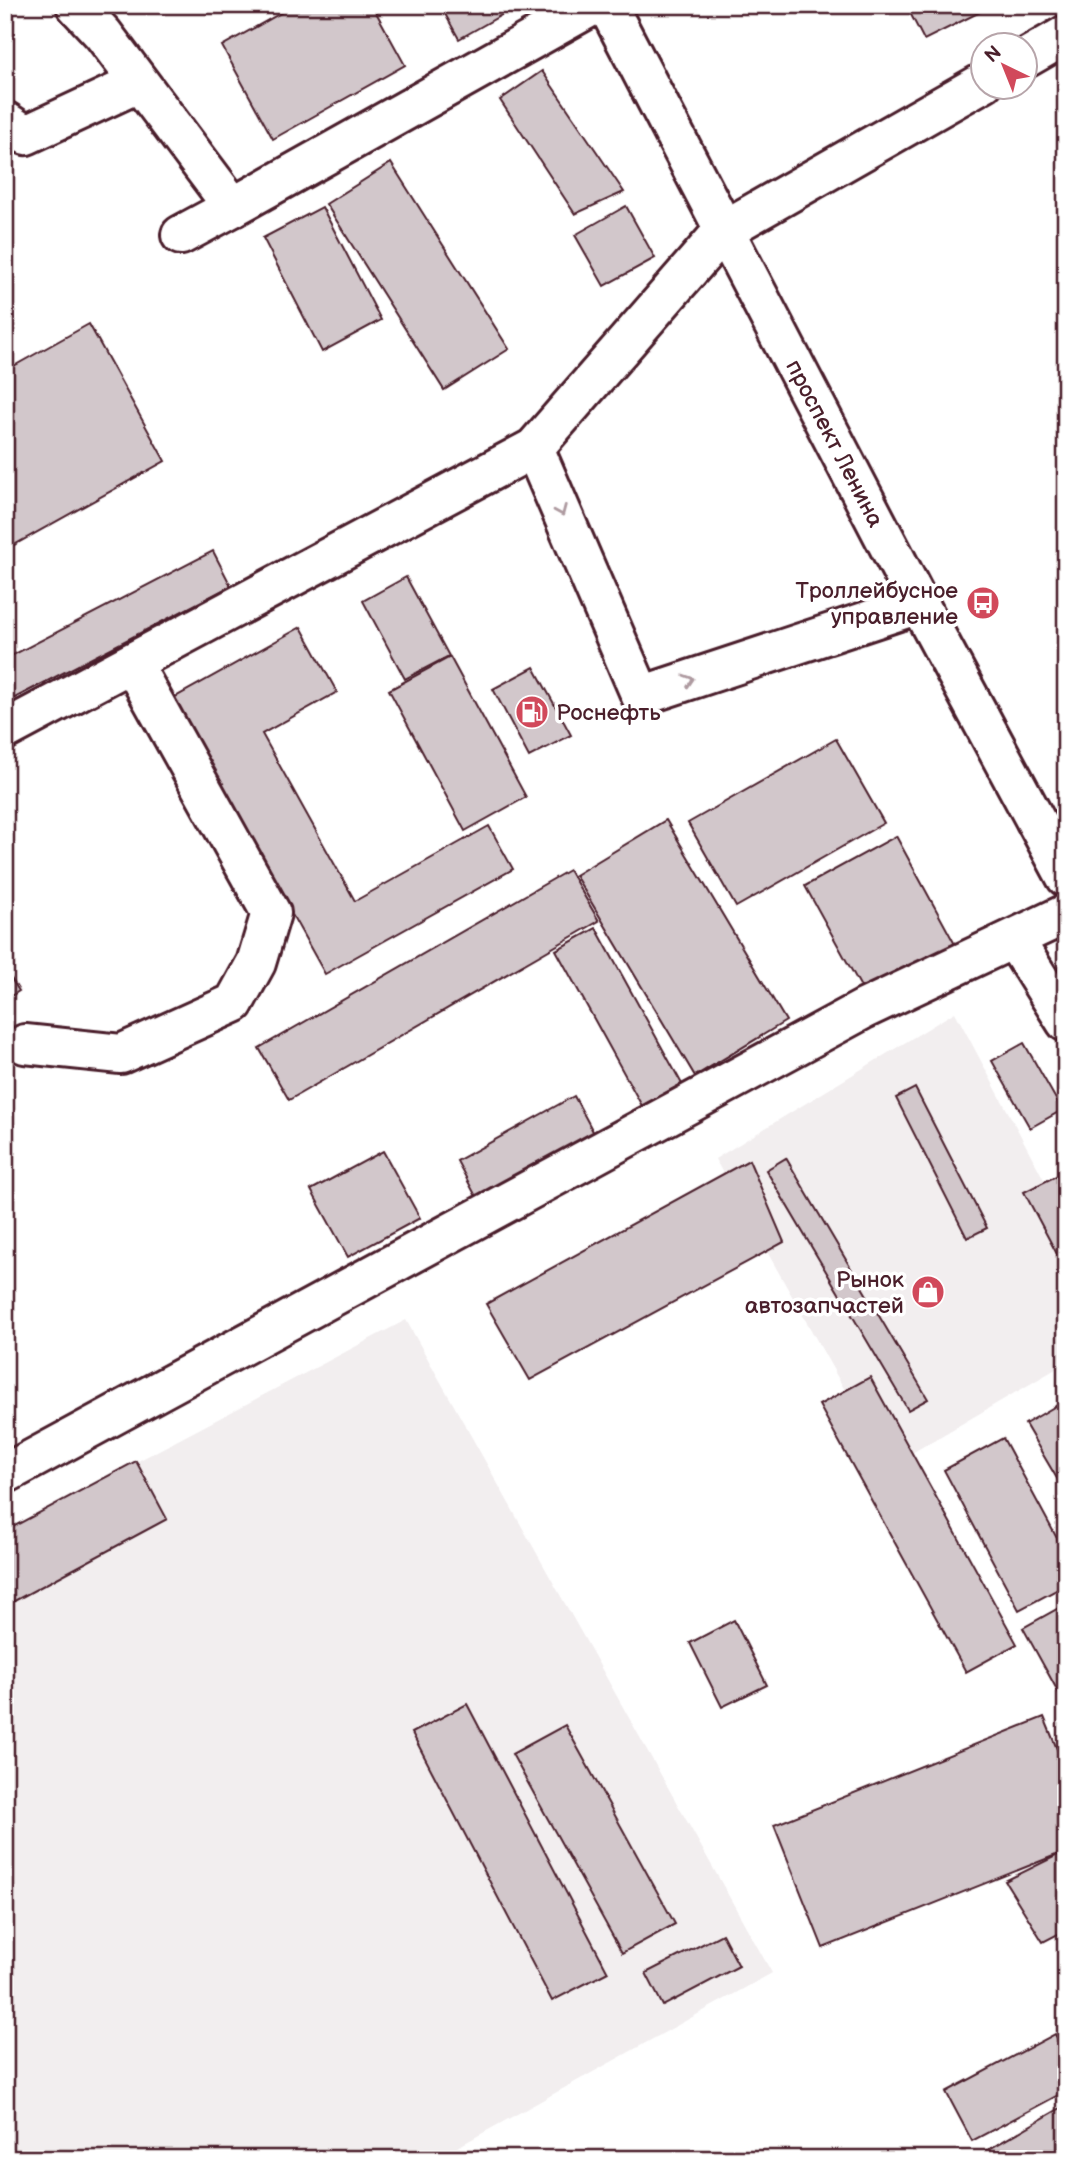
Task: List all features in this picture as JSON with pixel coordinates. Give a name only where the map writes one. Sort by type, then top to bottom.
[{"type":"main road","points":[[76,5],[103,34],[233,207]]},
{"type":"main road","points":[[181,235],[594,5]]},
{"type":"main road","name":"проспект Ленина","points":[[607,5],[919,604],[1066,877]]},
{"type":"main road","points":[[1040,50],[1066,36]]},
{"type":"main road","points":[[5,121],[26,135],[138,83]]},
{"type":"main road","points":[[5,730],[534,448],[724,230],[970,90]]},
{"type":"main road","points":[[534,448],[641,696],[919,604]]},
{"type":"main road","points":[[25,1044],[121,1054],[234,1003],[256,963],[271,913],[132,663]]},
{"type":"main road","points":[[5,1474],[864,1009],[1066,914]]},
{"type":"main road","points":[[1014,939],[1066,1022]]},
{"type":"shaded area","name":"Рынок автозапчастей","points":[[955,1012],[1066,1221],[1066,1363],[888,1467],[715,1159]]},
{"type":"shaded area","points":[[406,1320],[772,1973],[436,2159],[5,2159],[5,1531]]},
{"type":"building","points":[[295,5],[372,5],[405,65],[273,139],[222,46]]},
{"type":"building","points":[[440,5],[519,5],[459,39]]},
{"type":"building","points":[[906,5],[989,5],[990,7],[924,40]]},
{"type":"building","points":[[542,71],[624,192],[575,214],[500,100]]},
{"type":"building","points":[[391,163],[509,349],[444,390],[326,204]]},
{"type":"building","points":[[626,206],[655,258],[604,286],[575,235]]},
{"type":"building","points":[[322,207],[381,320],[322,352],[263,238]]},
{"type":"building","points":[[89,324],[165,461],[5,550],[5,371]]},
{"type":"building","points":[[213,551],[231,586],[5,703],[5,659]]},
{"type":"building","points":[[406,577],[449,656],[405,679],[363,601]]},
{"type":"building","points":[[301,627],[337,692],[262,734],[355,901],[489,826],[513,869],[325,974],[172,699]]},
{"type":"building","points":[[450,657],[526,797],[465,831],[389,690]]},
{"type":"building","name":"Роснефть","points":[[534,667],[571,735],[529,757],[493,689]]},
{"type":"building","points":[[836,739],[884,823],[736,907],[688,823]]},
{"type":"building","points":[[666,820],[786,1021],[695,1076],[575,875]]},
{"type":"building","points":[[896,836],[957,948],[867,998],[805,886]]},
{"type":"building","points":[[569,870],[599,921],[289,1100],[259,1048]]},
{"type":"building","points":[[596,928],[682,1084],[642,1106],[556,950]]},
{"type":"building","points":[[5,969],[19,991],[5,1000]]},
{"type":"building","points":[[1024,1043],[1062,1110],[1030,1128],[992,1061]]},
{"type":"building","points":[[915,1088],[987,1228],[967,1238],[896,1098]]},
{"type":"building","points":[[574,1096],[596,1137],[479,1202],[457,1161]]},
{"type":"building","points":[[383,1151],[420,1218],[348,1257],[311,1190]]},
{"type":"building","points":[[786,1158],[928,1399],[908,1410],[766,1170]]},
{"type":"building","points":[[749,1160],[784,1242],[530,1380],[486,1304]]},
{"type":"building","points":[[1066,1171],[1066,1271],[1024,1192]]},
{"type":"building","points":[[870,1377],[1017,1644],[966,1672],[819,1405]]},
{"type":"building","points":[[1066,1400],[1066,1485],[1062,1487],[1025,1424]]},
{"type":"building","points":[[1003,1438],[1066,1555],[1066,1585],[1019,1610],[944,1470]]},
{"type":"building","points":[[136,1461],[167,1519],[5,1606],[5,1531]]},
{"type":"building","points":[[1066,1604],[1066,1706],[1023,1628]]},
{"type":"building","points":[[734,1620],[767,1685],[722,1707],[690,1643]]},
{"type":"building","points":[[467,1704],[608,1972],[552,2001],[412,1733]]},
{"type":"building","points":[[1044,1717],[1066,1771],[1066,1851],[823,1948],[774,1825]]},
{"type":"building","points":[[565,1725],[675,1924],[622,1953],[512,1754]]},
{"type":"building","points":[[1066,1851],[1066,1930],[1043,1942],[1005,1881]]},
{"type":"building","points":[[722,1934],[739,1966],[663,2006],[646,1973]]},
{"type":"building","points":[[1055,2034],[1066,2055],[1066,2091],[972,2141],[946,2092]]},
{"type":"building","points":[[1066,2105],[1066,2157],[972,2159]]},
{"type":"place","name":"Троллейбусное управление","points":[[983,603]]},
{"type":"place","name":"Роснефть","points":[[532,712]]},
{"type":"place","name":"Рынок автозапчастей","points":[[928,1292]]}]
